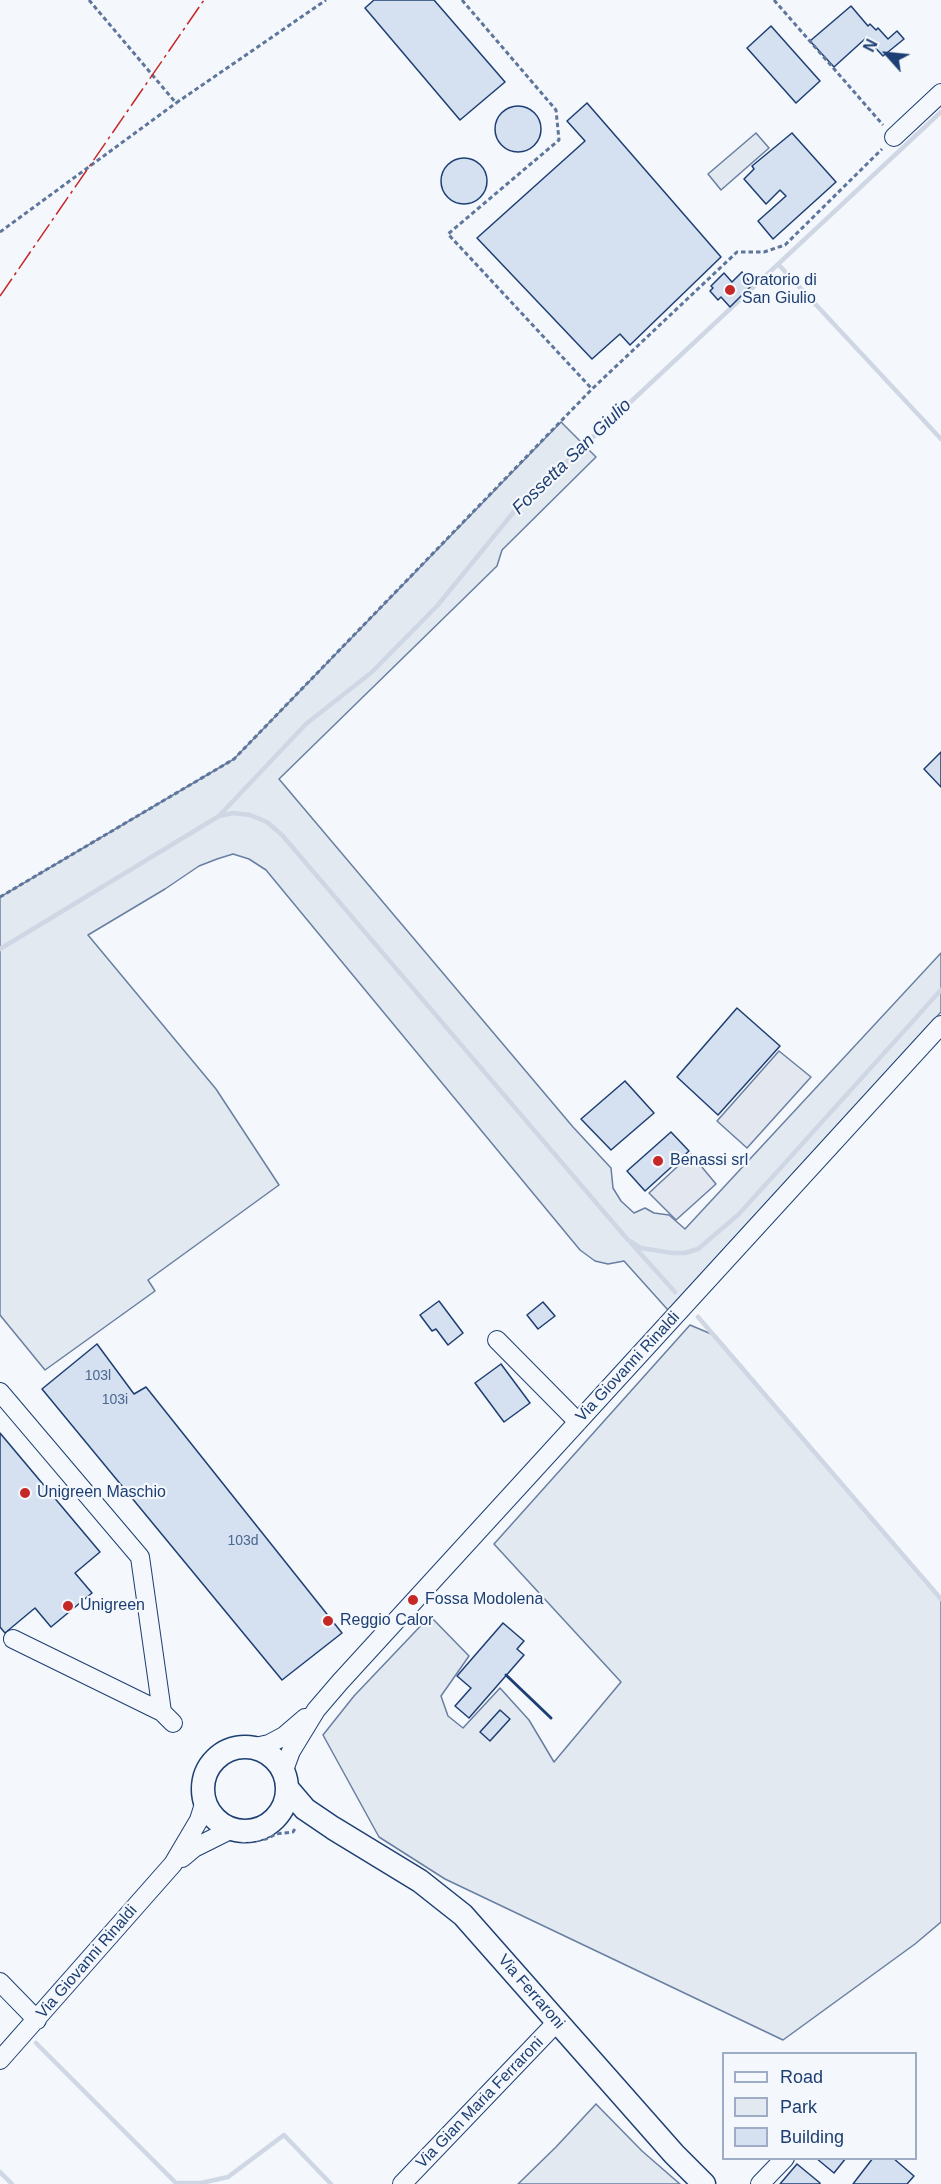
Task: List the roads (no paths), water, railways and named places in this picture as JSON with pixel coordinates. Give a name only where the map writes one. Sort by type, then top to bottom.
[{"type":"main road","points":[[238,1747],[265,1751],[286,1779],[287,1798],[282,1810],[268,1824],[260,1828],[246,1831],[224,1826],[210,1812],[205,1801],[203,1782],[214,1760],[224,1752],[238,1747]]},
{"type":"main road","name":"Via Ferraroni","points":[[286,1779],[305,1809],[420,1881],[463,1915],[674,2154],[704,2184]]},
{"type":"main road","name":"Via Ferraroni","points":[[268,1824],[299,1821],[333,1828]]},
{"type":"street","points":[[894,137],[941,93]]},
{"type":"street","name":"Via Giovanni Rinaldi","points":[[255,1748],[284,1736],[316,1710],[413,1600],[941,1025]]},
{"type":"street","points":[[497,1340],[578,1422]]},
{"type":"street","points":[[0,1392],[140,1557],[167,1717],[13,1639]]},
{"type":"street","name":"Via Giovanni Rinaldi","points":[[286,1779],[291,1751],[316,1710]]},
{"type":"street","name":"Via Giovanni Rinaldi","points":[[0,2060],[173,1864],[199,1820],[205,1801]]},
{"type":"street","name":"Via Giovanni Rinaldi","points":[[173,1864],[194,1848],[232,1829]]},
{"type":"street","points":[[0,1982],[37,2020]]},
{"type":"street","name":"Via Gian Maria Ferraroni","points":[[402,2184],[557,2022]]},
{"type":"street","points":[[760,2184],[783,2160]]},
{"type":"waterway","name":"Fossetta San Giulio","points":[[219,816],[306,724],[372,672],[437,606],[517,508],[941,112]]},
{"type":"waterway","points":[[778,264],[941,439]]},
{"type":"waterway","points":[[0,949],[219,816],[233,813],[250,815],[267,822],[282,835],[628,1240],[641,1248],[672,1253],[685,1253],[698,1249],[739,1214],[941,990]]},
{"type":"waterway","points":[[631,1243],[675,1292]]},
{"type":"waterway","points":[[698,1317],[941,1599]]},
{"type":"waterway","points":[[36,2043],[176,2183],[201,2183],[228,2177],[284,2135],[331,2184]]},
{"type":"waterway","points":[[0,2172],[12,2184]]},
{"type":"place","name":"Oratorio di San Giulio","points":[[730,290]]},
{"type":"place","name":"Benassi srl","points":[[658,1161]]},
{"type":"place","name":"Unigreen Maschio","points":[[25,1493]]},
{"type":"place","name":"Fossa Modolena","points":[[413,1600]]},
{"type":"place","name":"Unigreen","points":[[68,1606]]},
{"type":"place","name":"Reggio Calor","points":[[328,1621]]}]
